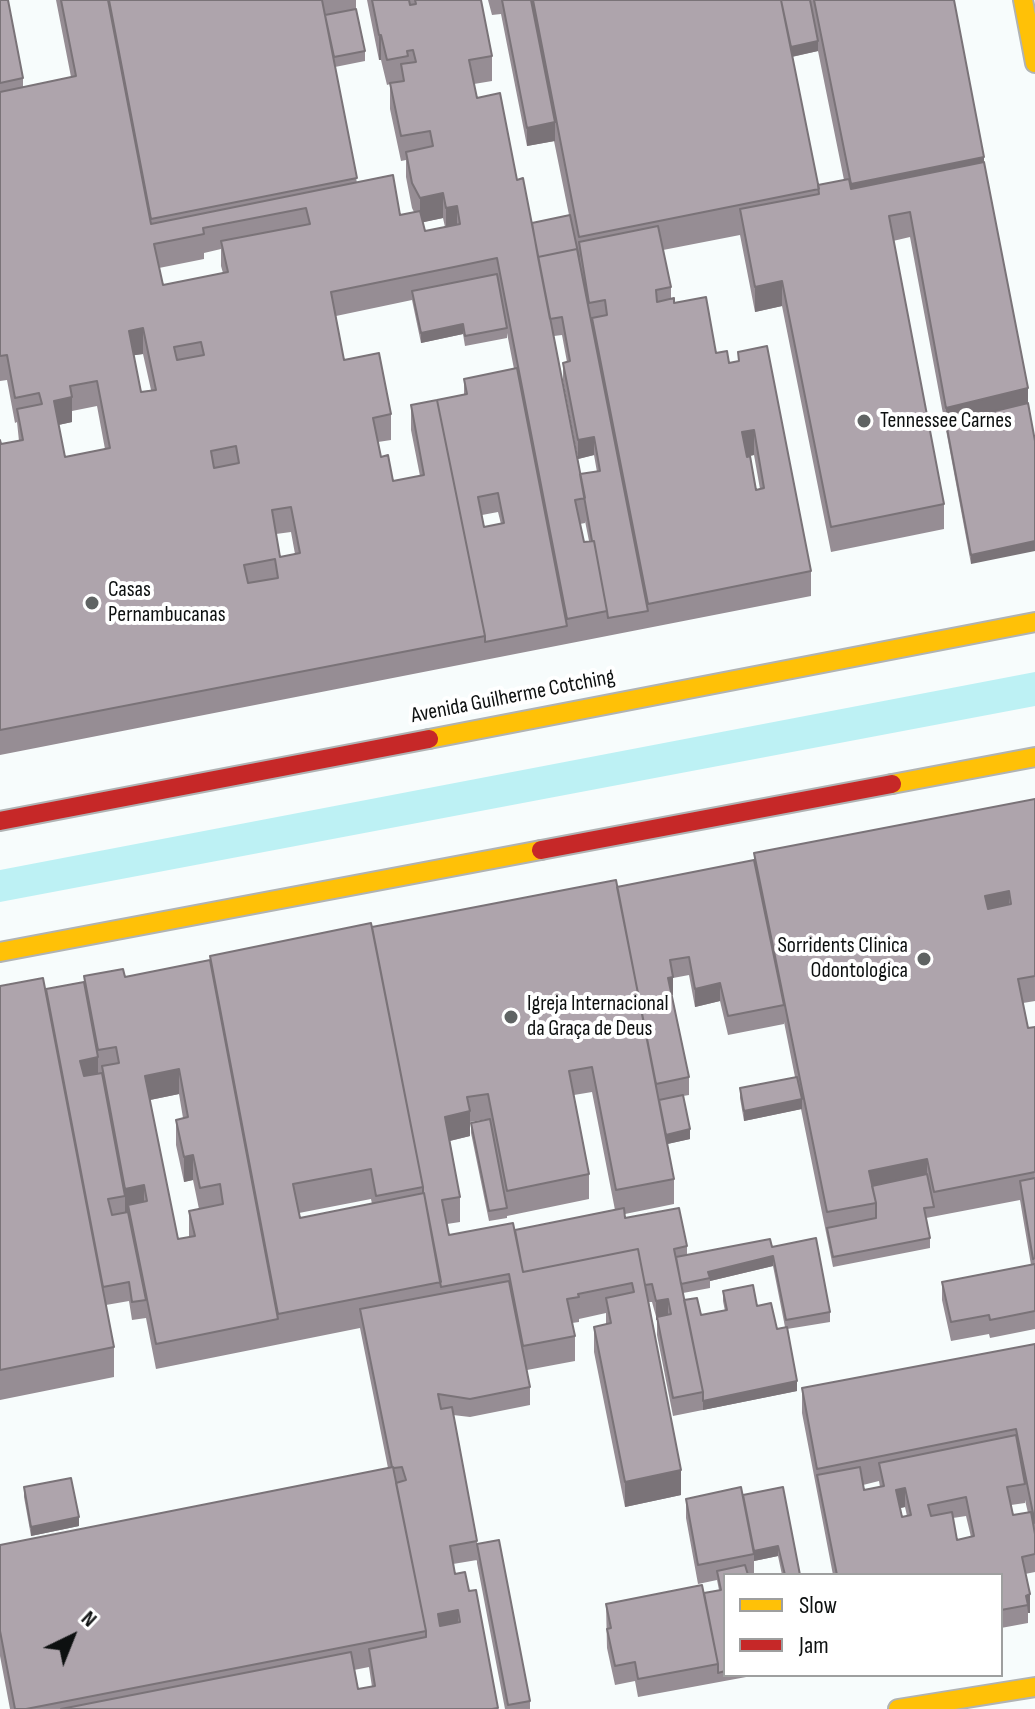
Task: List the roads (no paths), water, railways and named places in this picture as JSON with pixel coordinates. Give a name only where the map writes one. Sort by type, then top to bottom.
[{"type":"main road","points":[[1023,0],[1035,63]]},
{"type":"main road","name":"Avenida Guilherme Cotching","points":[[0,821],[1035,622]]},
{"type":"main road","points":[[0,952],[1035,757]]},
{"type":"main road","points":[[898,1709],[1035,1687]]},
{"type":"place","name":"Tennessee Carnes","points":[[864,421]]},
{"type":"place","name":"Casas Pernambucanas","points":[[92,603]]},
{"type":"place","name":"Sorridents Clinica Odontologica","points":[[924,959]]},
{"type":"place","name":"Igreja Internacional da Graça de Deus","points":[[511,1017]]}]
